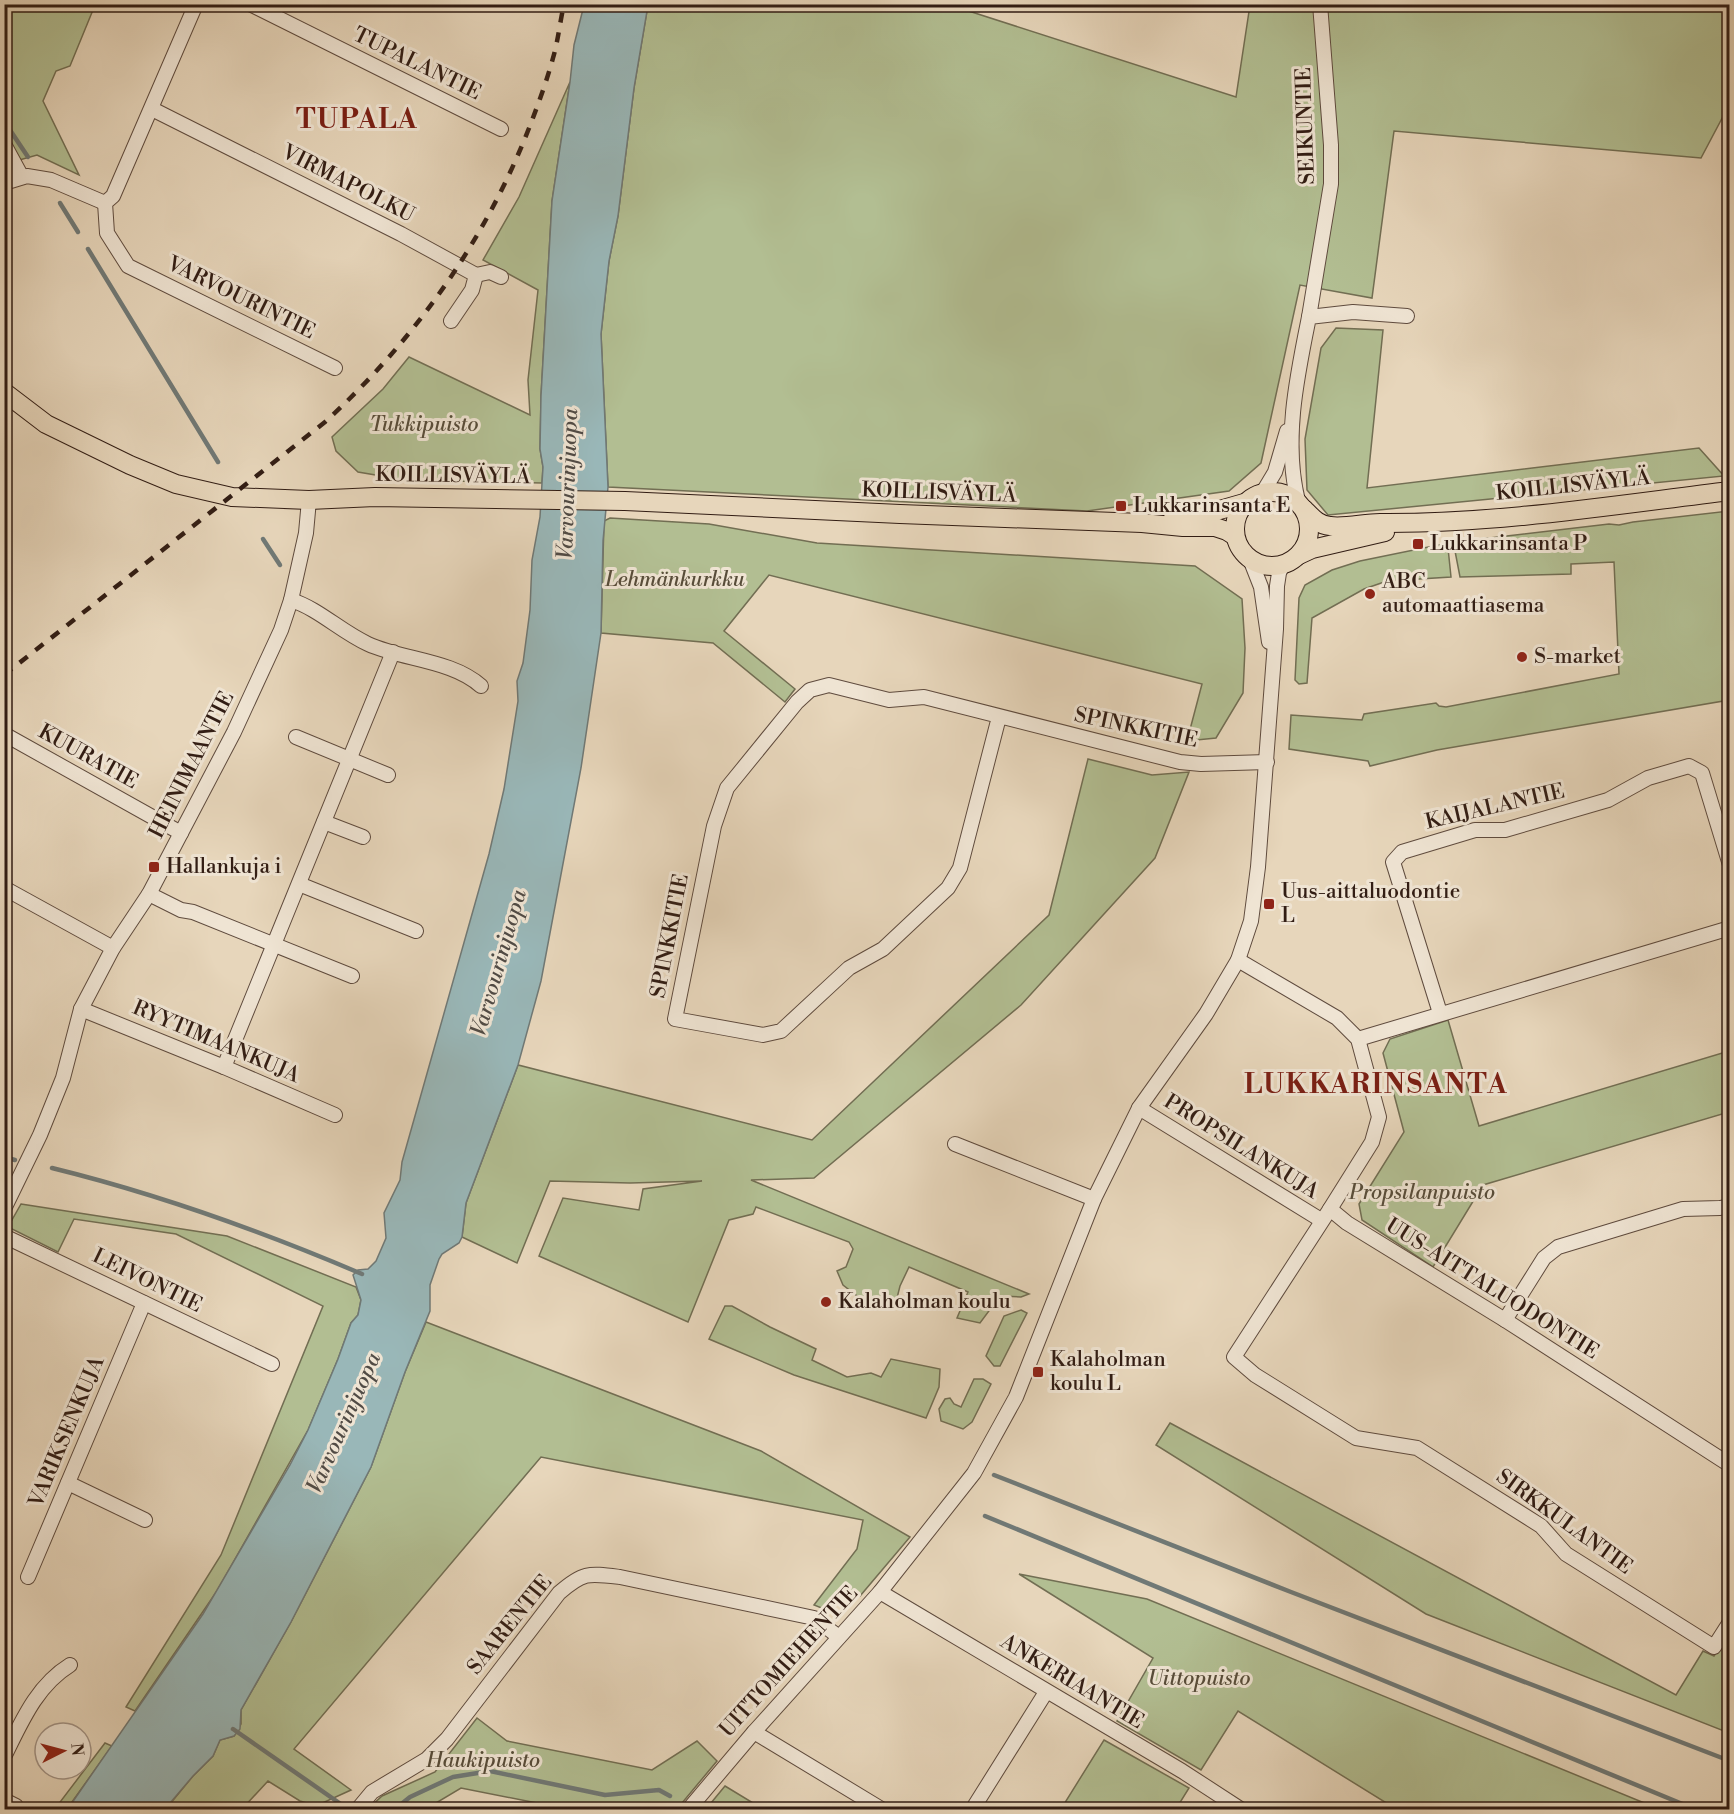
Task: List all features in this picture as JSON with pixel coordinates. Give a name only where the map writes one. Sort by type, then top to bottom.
[{"type":"main road","name":"KOILLISVÄYLÄ","points":[[4,392],[46,424],[130,465],[176,484],[232,497],[309,500],[375,497],[625,501],[1215,527],[1235,536]]},
{"type":"main road","name":"KOILLISVÄYLÄ","points":[[1301,505],[1318,523],[1330,526],[1422,523],[1517,516],[1730,491]]},
{"type":"main road","points":[[1263,492],[1284,493],[1301,505],[1308,518],[1309,534],[1307,541],[1291,560],[1266,566],[1250,560],[1242,552],[1235,536],[1236,518],[1244,503],[1263,492]]},
{"type":"main road","name":"KOILLISVÄYLÄ","points":[[1142,523],[1216,511],[1244,503]]},
{"type":"main road","name":"KOILLISVÄYLÄ","points":[[1291,560],[1312,549],[1422,523]]},
{"type":"street","points":[[4,183],[27,176],[51,180],[105,203],[113,196],[196,4]]},
{"type":"street","name":"TUPALANTIE","points":[[250,4],[501,129]]},
{"type":"street","name":"SEIKUNTIE","points":[[1301,505],[1293,482],[1294,409],[1330,184],[1331,144],[1320,4]]},
{"type":"street","name":"VIRMAPOLKU","points":[[152,109],[401,234],[476,275]]},
{"type":"street","points":[[4,144],[22,177]]},
{"type":"street","name":"VARVOURINTIE","points":[[105,203],[107,233],[128,266],[336,368]]},
{"type":"street","points":[[451,321],[472,290],[476,275],[490,272],[501,277]]},
{"type":"street","points":[[1310,317],[1353,312],[1407,316]]},
{"type":"street","name":"SEIKUNTIE","points":[[1263,492],[1275,472],[1294,409]]},
{"type":"street","name":"HEINIMAANTIE","points":[[4,1209],[40,1135],[63,1078],[81,1009],[113,948],[149,894],[182,833],[234,732],[281,630],[291,600],[306,533],[309,500]]},
{"type":"street","points":[[1250,560],[1261,587],[1272,677]]},
{"type":"street","points":[[1272,677],[1279,573],[1291,560]]},
{"type":"street","points":[[291,600],[303,604],[359,639],[393,652],[464,673],[481,686]]},
{"type":"street","points":[[224,1067],[393,652]]},
{"type":"street","name":"UITTOMIEHENTIE","points":[[688,1809],[880,1592],[921,1542],[974,1473],[1016,1397],[1094,1200],[1139,1108],[1206,1014],[1238,960],[1251,921],[1258,867],[1272,677]]},
{"type":"street","name":"SPINKKITIE","points":[[999,717],[960,868],[948,888],[883,949],[849,968],[781,1031],[763,1035],[675,1019],[714,826],[727,788],[797,702],[810,690],[829,685],[889,700],[924,697],[1180,762],[1201,764],[1267,762]]},
{"type":"street","name":"KUURATIE","points":[[4,734],[182,833]]},
{"type":"street","points":[[296,737],[388,775]]},
{"type":"street","name":"KAIJALANTIE","points":[[1440,1013],[1394,862],[1402,852],[1475,830],[1505,830],[1608,800],[1648,778],[1689,766],[1702,773],[1730,865]]},
{"type":"street","points":[[324,822],[363,837]]},
{"type":"street","points":[[299,884],[416,931]]},
{"type":"street","points":[[4,888],[113,948]]},
{"type":"street","points":[[149,894],[181,910],[193,912],[352,976]]},
{"type":"street","points":[[1358,1039],[1730,928]]},
{"type":"street","points":[[1238,960],[1337,1018],[1358,1039],[1379,1117],[1372,1142],[1330,1209]]},
{"type":"street","name":"RYYTIMAANKUJA","points":[[81,1009],[224,1067],[335,1116]]},
{"type":"street","name":"PROPSILANKUJA","points":[[1139,1108],[1321,1221]]},
{"type":"street","points":[[956,1144],[1094,1200]]},
{"type":"street","points":[[1505,1320],[1544,1258],[1558,1247],[1683,1209],[1730,1206]]},
{"type":"street","name":"SIRKKULANTIE","points":[[1330,1209],[1234,1357],[1255,1375],[1356,1438],[1417,1448],[1541,1526],[1566,1554],[1714,1647],[1730,1622]]},
{"type":"street","name":"UUS-AITTALUODONTIE","points":[[1330,1209],[1347,1223],[1505,1320],[1730,1465]]},
{"type":"street","name":"LEIVONTIE","points":[[4,1236],[272,1364]]},
{"type":"street","name":"VARIKSENKUJA","points":[[28,1577],[144,1303]]},
{"type":"street","points":[[68,1483],[145,1520]]},
{"type":"street","name":"SAARENTIE","points":[[357,1809],[372,1792],[426,1759],[447,1739],[559,1593],[576,1578],[592,1574],[620,1577],[814,1618],[839,1637]]},
{"type":"street","name":"ANKERIAANTIE","points":[[880,1592],[1242,1809]]},
{"type":"street","points":[[4,1757],[37,1695],[56,1673],[70,1665]]},
{"type":"street","points":[[972,1809],[1046,1692]]},
{"type":"street","points":[[754,1732],[883,1809]]},
{"type":"green space","points":[[5,5],[95,5],[70,66],[56,71],[43,101],[79,175],[37,155],[5,164]]},
{"type":"green space","points":[[648,5],[950,5],[1236,97],[1250,5],[1729,5],[1729,105],[1701,158],[1394,131],[1372,298],[1300,285],[1261,463],[1229,491],[1087,511],[608,487],[601,334],[609,261],[618,216],[634,88]]},
{"type":"green space","name":"Tukkipuisto","points":[[570,82],[552,201],[541,396],[542,483],[405,480],[358,472],[336,451],[332,437],[383,389],[409,357],[530,415],[528,380],[538,290],[483,260],[519,197]]},
{"type":"green space","points":[[1336,328],[1383,330],[1367,488],[1699,448],[1724,476],[1328,515],[1307,490],[1305,439],[1321,348]]},
{"type":"green space","points":[[1729,511],[1729,700],[1437,750],[1370,766],[1368,761],[1289,749],[1291,715],[1362,720],[1364,714],[1436,703],[1446,707],[1619,674],[1614,562],[1571,564],[1571,574],[1460,577],[1455,551],[1457,545],[1464,541]]},
{"type":"green space","name":"Lehmänkurkku","points":[[610,518],[709,524],[817,543],[1195,566],[1242,599],[1245,648],[1243,693],[1216,738],[1187,741],[1202,684],[769,575],[724,631],[795,689],[785,702],[713,643],[601,633],[604,521]]},
{"type":"green space","points":[[1443,544],[1448,548],[1451,577],[1387,581],[1364,589],[1312,618],[1307,683],[1299,684],[1295,680],[1299,598],[1305,585],[1332,570],[1360,561]]},
{"type":"green space","points":[[1088,759],[1152,775],[1189,772],[1155,858],[1021,1005],[814,1178],[751,1180],[1029,1294],[1021,1297],[1000,1296],[980,1323],[957,1318],[968,1292],[909,1267],[900,1286],[895,1306],[885,1309],[865,1302],[843,1285],[837,1271],[846,1267],[853,1249],[849,1242],[756,1207],[753,1214],[729,1220],[688,1322],[539,1256],[563,1198],[639,1210],[643,1189],[702,1181],[630,1183],[550,1181],[517,1263],[462,1237],[466,1203],[518,1065],[812,1140],[1049,915]]},
{"type":"green space","name":"Propsilanpuisto","points":[[1448,1020],[1479,1126],[1729,1051],[1729,1112],[1483,1185],[1433,1267],[1362,1220],[1359,1204],[1404,1132],[1383,1053],[1390,1039]]},
{"type":"green space","points":[[21,1204],[227,1236],[356,1287],[361,1300],[358,1315],[351,1323],[308,1430],[217,1591],[135,1711],[126,1707],[221,1555],[323,1306],[176,1234],[74,1219],[58,1252],[8,1227]]},
{"type":"green space","points":[[725,1306],[732,1306],[816,1349],[812,1360],[847,1377],[871,1373],[881,1377],[891,1359],[940,1369],[939,1387],[926,1418],[794,1375],[709,1339]]},
{"type":"green space","points":[[1021,1310],[1027,1313],[1000,1366],[994,1366],[986,1356],[1004,1316]]},
{"type":"green space","points":[[426,1322],[761,1451],[910,1537],[860,1596],[824,1609],[814,1605],[857,1549],[863,1520],[541,1457],[294,1749],[351,1790],[316,1806],[300,1801],[268,1781],[242,1809],[165,1810],[213,1756],[220,1740],[234,1736],[241,1724],[241,1710],[291,1622],[371,1467],[405,1372]]},
{"type":"green space","points":[[974,1379],[983,1379],[991,1384],[972,1422],[963,1429],[941,1421],[939,1409],[945,1399],[950,1398],[954,1404],[961,1407]]},
{"type":"green space","points":[[1170,1423],[1676,1695],[1703,1651],[1714,1656],[1729,1632],[1729,1733],[1426,1614],[1156,1445]]},
{"type":"green space","name":"Uittopuisto","points":[[1019,1574],[1147,1599],[1659,1809],[1396,1809],[1238,1711],[1201,1770],[1117,1721],[1153,1658]]},
{"type":"green space","name":"Haukipuisto","points":[[477,1718],[507,1741],[652,1770],[697,1741],[717,1761],[677,1809],[567,1809],[461,1788],[426,1809],[368,1809],[382,1796],[435,1772]]},
{"type":"green space","points":[[1104,1740],[1189,1788],[1176,1809],[1061,1809]]},
{"type":"green space","points":[[105,1743],[112,1746],[93,1773],[93,1759]]},
{"type":"green space","points":[[76,1781],[87,1781],[67,1809],[54,1810]]},
{"type":"green space","points":[[725,1786],[763,1809],[706,1809]]},
{"type":"water","name":"Varvourinjuopa","points":[[584,5],[648,5],[634,88],[618,216],[609,261],[601,334],[608,487],[603,541],[601,633],[581,768],[541,981],[518,1065],[466,1203],[462,1237],[459,1243],[442,1254],[439,1259],[430,1285],[430,1311],[405,1372],[371,1467],[291,1622],[241,1710],[240,1729],[234,1736],[220,1740],[213,1756],[165,1809],[67,1810],[87,1781],[93,1781],[93,1773],[203,1614],[290,1465],[308,1430],[351,1323],[358,1315],[361,1300],[353,1275],[358,1270],[368,1269],[376,1261],[386,1238],[384,1213],[400,1180],[402,1162],[489,854],[504,789],[518,701],[517,681],[523,663],[530,610],[532,560],[540,517],[543,467],[540,449],[541,396],[552,201],[574,45]]},
{"type":"waterway","points":[[4,121],[28,157]]},
{"type":"waterway","points":[[60,203],[78,232]]},
{"type":"waterway","points":[[88,249],[218,462]]},
{"type":"waterway","points":[[263,539],[280,565]]},
{"type":"waterway","points":[[4,1157],[15,1160]]},
{"type":"waterway","points":[[52,1168],[131,1189],[209,1215],[362,1274]]},
{"type":"waterway","points":[[994,1475],[1730,1761]]},
{"type":"waterway","points":[[985,1516],[1697,1810]]},
{"type":"waterway","points":[[233,1729],[345,1807]]},
{"type":"waterway","points":[[394,1810],[410,1797],[453,1777],[490,1771],[605,1795],[659,1790],[670,1796]]},
{"type":"railway","points":[[4,675],[325,422],[358,390],[419,321],[470,246],[493,207],[513,165],[543,91],[555,52],[564,4]]},
{"type":"place","name":"Lukkarinsanta E","points":[[1121,506]]},
{"type":"place","name":"Lukkarinsanta P","points":[[1418,544]]},
{"type":"place","name":"ABC automaattiasema","points":[[1370,594]]},
{"type":"place","name":"S-market","points":[[1522,657]]},
{"type":"place","name":"Hallankuja i","points":[[154,867]]},
{"type":"place","name":"Uus-aittaluodontie L","points":[[1269,904]]},
{"type":"place","name":"Kalaholman koulu","points":[[826,1302]]},
{"type":"place","name":"Kalaholman koulu L","points":[[1038,1372]]},
{"type":"district","name":"TUPALA","points":[[357,120]]},
{"type":"district","name":"LUKKARINSANTA","points":[[1376,1085]]}]
